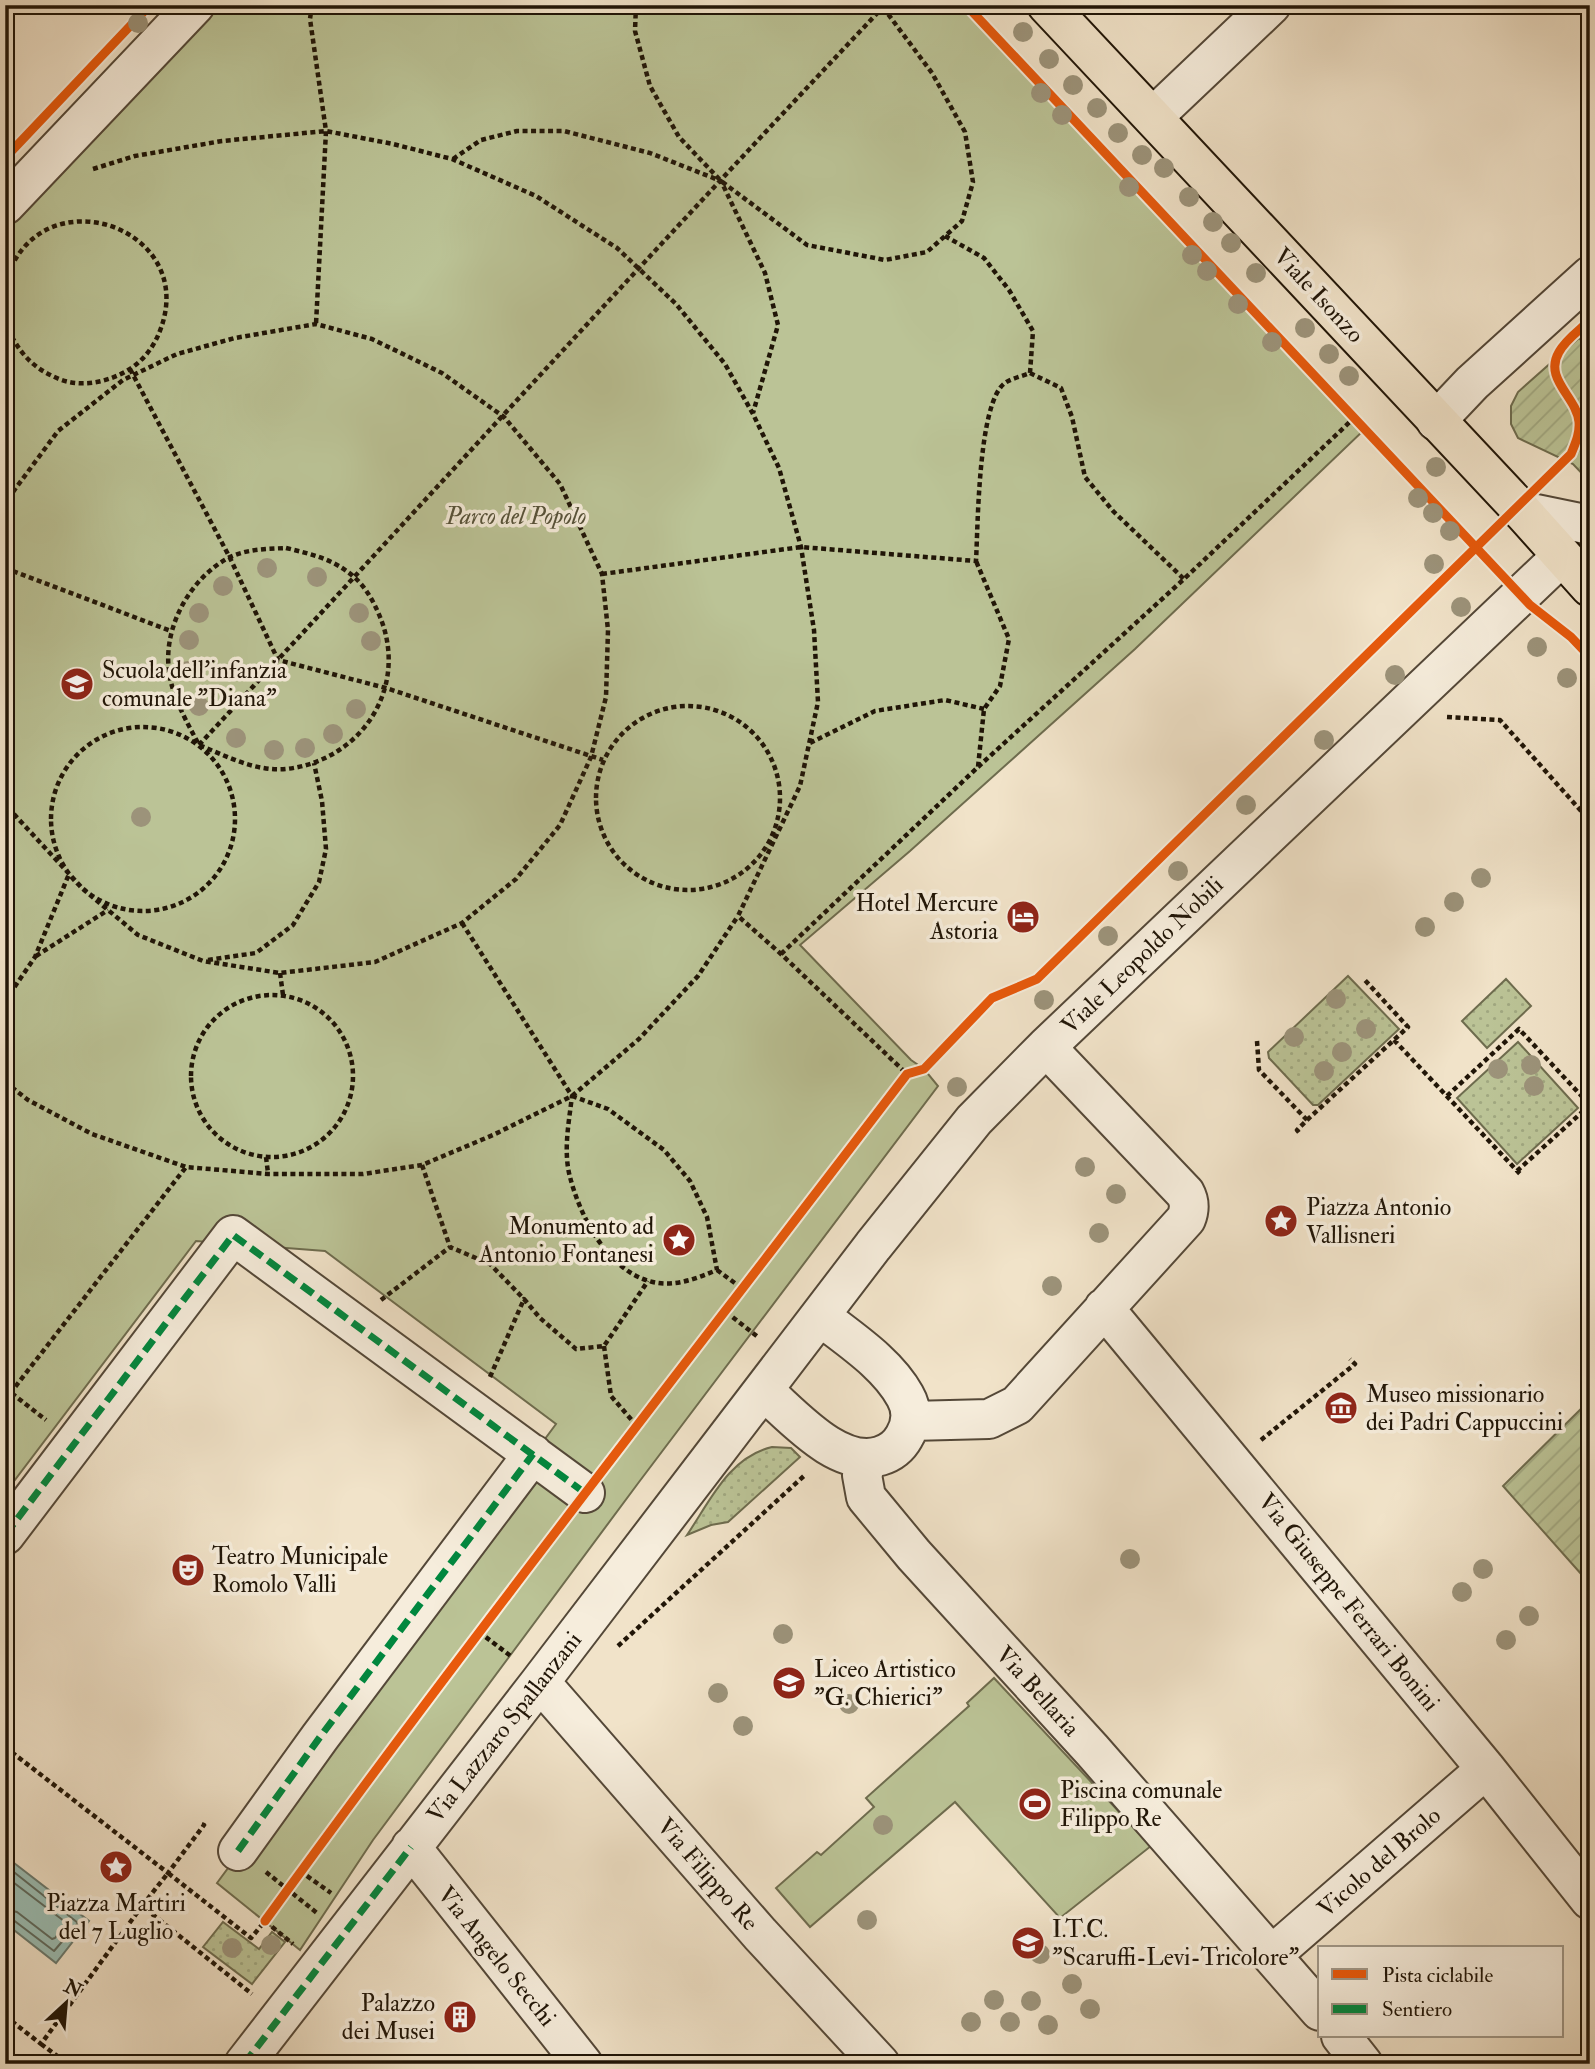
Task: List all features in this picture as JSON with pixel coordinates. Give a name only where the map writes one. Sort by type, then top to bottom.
[{"type":"main road","name":"Viale Isonzo","points":[[1046,5],[1590,587]]},
{"type":"street","points":[[5,205],[195,5]]},
{"type":"street","points":[[1153,117],[1271,5]]},
{"type":"street","points":[[1436,421],[1472,383],[1590,276]]},
{"type":"street","points":[[1521,512],[1590,524]]},
{"type":"street","name":"Viale Leopoldo Nobili","points":[[764,1391],[974,1120],[1046,1047],[1561,557]]},
{"type":"street","points":[[911,1421],[989,1419],[1009,1411],[1186,1219],[1189,1200],[1046,1047]]},
{"type":"street","points":[[5,1535],[233,1235],[585,1493]]},
{"type":"street","name":"Via Giuseppe Ferrari Bonini","points":[[1104,1308],[1152,1362],[1590,1900]]},
{"type":"street","points":[[764,1391],[841,1454],[868,1459],[886,1454],[902,1441],[911,1421],[907,1399],[887,1372],[820,1316]]},
{"type":"street","name":"Via Lazzaro Spallanzani","points":[[244,2064],[411,1847],[530,1672],[764,1391]]},
{"type":"street","points":[[238,1851],[320,1737],[533,1454]]},
{"type":"street","name":"Via Bellaria","points":[[868,1459],[862,1475],[866,1497],[1318,2009]]},
{"type":"street","name":"Via Filippo Re","points":[[530,1672],[760,1934],[880,2064]]},
{"type":"street","name":"Vicolo del Brolo","points":[[1272,1955],[1486,1769]]},
{"type":"street","name":"Via Angelo Secchi","points":[[411,1847],[583,2064]]},
{"type":"street","points":[[1343,2038],[1363,2064]]},
{"type":"path","points":[[312,5],[310,19],[326,131],[316,324]]},
{"type":"path","points":[[199,745],[504,417],[637,268],[721,181],[883,6],[932,73],[965,132],[973,182],[962,221],[927,252],[885,260],[807,245],[721,181],[679,136],[650,86],[635,31],[636,5]]},
{"type":"path","points":[[5,1082],[28,1100],[92,1134],[186,1167],[268,1174],[363,1174],[422,1165],[493,1135],[572,1097],[639,1039],[698,976],[738,916],[800,786],[818,702],[814,630],[801,547],[779,468],[725,364],[676,304],[617,248],[536,196],[452,159],[326,131],[222,141],[135,156],[89,170]]},
{"type":"path","points":[[452,159],[481,140],[517,131],[564,131],[650,153],[721,181],[765,273],[778,325],[753,414]]},
{"type":"path","points":[[5,284],[10,268],[25,244],[46,228],[71,221],[97,221],[122,229],[143,244],[158,266],[166,291],[165,317],[156,342],[140,362],[116,377],[89,383],[61,380],[36,368],[17,347],[5,323]]},
{"type":"path","points":[[945,236],[984,258],[1009,290],[1033,331],[1030,373]]},
{"type":"path","points":[[5,507],[8,497],[58,431],[122,380],[177,354],[235,338],[316,324],[372,339],[442,373],[504,417],[560,484],[602,574],[608,630],[606,697],[591,757],[560,825],[516,879],[461,923],[374,962],[280,973],[203,961],[138,935],[84,890],[11,811]]},
{"type":"path","points":[[130,369],[230,558],[278,660]]},
{"type":"path","points":[[978,767],[984,709],[1000,686],[1009,639],[976,561],[983,446],[991,406],[1004,383],[1030,373],[1061,388],[1072,417],[1085,477],[1113,511],[1184,579]]},
{"type":"path","points":[[780,954],[1354,418]]},
{"type":"path","points":[[1568,457],[1579,431]]},
{"type":"path","points":[[1568,457],[1590,437]]},
{"type":"path","points":[[602,574],[801,547],[976,561]]},
{"type":"path","points":[[230,558],[214,568],[187,596],[171,631],[168,670],[180,708],[199,745],[220,766],[232,793],[236,822],[230,851],[216,877],[195,896],[167,908],[138,911],[109,905],[84,890],[64,866],[52,838],[51,806],[61,777],[79,752],[106,734],[138,727],[170,730],[199,745],[255,766],[285,769],[314,763],[341,750],[364,729],[381,702],[386,688],[387,637],[376,605],[355,577],[323,556],[286,548],[255,550],[230,558]]},
{"type":"path","points":[[5,568],[171,631]]},
{"type":"path","points":[[278,660],[386,688],[603,760]]},
{"type":"path","points":[[809,744],[875,711],[945,700],[984,709]]},
{"type":"path","points":[[684,705],[712,708],[737,720],[758,738],[773,761],[780,788],[779,816],[769,842],[753,864],[730,880],[704,889],[676,890],[649,883],[626,867],[608,846],[598,821],[594,793],[603,760],[613,742],[633,723],[657,710],[684,705]]},
{"type":"path","points":[[1438,717],[1500,720],[1590,821]]},
{"type":"path","points":[[203,961],[256,953],[293,925],[319,882],[326,849],[322,801],[314,763]]},
{"type":"path","points":[[5,1001],[35,957],[69,874]]},
{"type":"path","points":[[35,957],[108,910]]},
{"type":"path","points":[[738,916],[911,1072],[898,1084]]},
{"type":"path","points":[[461,923],[572,1097],[567,1141],[569,1176],[595,1236],[620,1265],[648,1281],[691,1281],[717,1270]]},
{"type":"path","points":[[280,973],[283,995]]},
{"type":"path","points":[[1301,1135],[1297,1130],[1408,1027],[1363,978]]},
{"type":"path","points":[[283,995],[310,1004],[332,1021],[348,1044],[354,1071],[351,1099],[339,1124],[319,1143],[293,1154],[265,1157],[240,1150],[219,1137],[210,1127],[202,1117],[193,1092],[192,1066],[198,1042],[213,1020],[233,1004],[258,996],[283,995]]},
{"type":"path","points":[[1394,1040],[1519,1173],[1590,1105],[1519,1028],[1447,1096]]},
{"type":"path","points":[[1256,1041],[1259,1070],[1307,1120]]},
{"type":"path","points":[[572,1097],[608,1109],[664,1150],[690,1181],[707,1217],[717,1270],[737,1297]]},
{"type":"path","points":[[265,1157],[268,1174]]},
{"type":"path","points":[[422,1165],[450,1247],[491,1264],[540,1318],[576,1349],[604,1346]]},
{"type":"path","points":[[5,1400],[186,1167]]},
{"type":"path","points":[[351,1322],[450,1247]]},
{"type":"path","points":[[717,1322],[751,1279]]},
{"type":"path","points":[[636,1425],[611,1396],[604,1346],[648,1281]]},
{"type":"path","points":[[475,1414],[524,1299]]},
{"type":"path","points":[[5,1388],[54,1426]]},
{"type":"path","points":[[629,1434],[644,1415]]},
{"type":"path","points":[[613,1650],[813,1468]]},
{"type":"path","points":[[471,1643],[487,1621]]},
{"type":"path","points":[[479,1632],[530,1672]]},
{"type":"path","points":[[5,1747],[251,1938],[272,1910]]},
{"type":"path","points":[[41,2044],[204,1825],[200,1823]]},
{"type":"path","points":[[280,1900],[309,1860]]},
{"type":"path","points":[[300,1871],[336,1897]]},
{"type":"path","points":[[275,1879],[322,1917]]},
{"type":"path","points":[[142,1906],[250,1992]]},
{"type":"path","points":[[265,1921],[300,1950]]},
{"type":"path","points":[[5,2017],[68,2064]]},
{"type":"green space","name":"Parco del Popolo","points":[[198,5],[966,5],[1365,429],[1135,649],[910,851],[800,945],[938,1086],[373,1840],[300,1950],[217,1883],[556,1424],[325,1251],[196,1241],[5,1493],[5,206]]},
{"type":"green space","points":[[1579,338],[1590,350],[1590,482],[1573,464],[1518,438],[1511,424],[1511,406],[1518,392]]},
{"type":"green space","points":[[1348,976],[1399,1029],[1318,1105],[1313,1105],[1269,1058],[1268,1052]]},
{"type":"green space","points":[[1506,979],[1531,1006],[1487,1048],[1462,1021]]},
{"type":"green space","points":[[1518,1042],[1578,1108],[1517,1164],[1457,1098]]},
{"type":"green space","points":[[1590,1400],[1590,1584],[1503,1486]]},
{"type":"green space","points":[[772,1447],[791,1448],[800,1457],[728,1522],[711,1525],[687,1535],[732,1470],[757,1452]]},
{"type":"green space","name":"Piscina comunale Filippo Re","points":[[994,1678],[1151,1846],[1060,1918],[955,1802],[810,1927],[776,1888],[817,1852],[821,1855],[874,1807],[866,1798],[969,1706],[967,1703]]},
{"type":"green space","points":[[223,1922],[259,1949],[272,1932],[285,1942],[252,1984],[203,1947]]},
{"type":"water","points":[[5,1856],[89,1921],[56,1963],[5,1923]]},
{"type":"marked path","points":[[5,1535],[233,1235],[585,1493]]},
{"type":"marked path","points":[[238,1851],[320,1737],[533,1454]]},
{"type":"marked path","points":[[244,2064],[411,1847]]},
{"type":"cycle path","points":[[5,158],[150,5]]},
{"type":"cycle path","points":[[966,5],[1530,605],[1571,637],[1590,657]]},
{"type":"cycle path","points":[[265,1921],[503,1601],[907,1074],[924,1069],[992,998],[1037,979],[1571,454],[1578,435],[1579,422],[1573,404],[1558,379],[1555,362],[1565,343],[1590,320]]},
{"type":"place","name":"Scuola dell'infanzia comunale \"Diana\"","points":[[77,684]]},
{"type":"place","name":"Hotel Mercure Astoria","points":[[1023,917]]},
{"type":"place","name":"Piazza Antonio Vallisneri","points":[[1281,1221]]},
{"type":"place","name":"Monumento ad Antonio Fontanesi","points":[[679,1240]]},
{"type":"place","name":"Museo missionario dei Padri Cappuccini","points":[[1341,1408]]},
{"type":"place","name":"Teatro Municipale Romolo Valli","points":[[188,1570]]},
{"type":"place","name":"Liceo Artistico \"G. Chierici\"","points":[[789,1683]]},
{"type":"place","name":"Piscina comunale Filippo Re","points":[[1035,1804]]},
{"type":"place","name":"Piazza Martiri del 7 Luglio","points":[[116,1867]]},
{"type":"place","name":"I.T.C. \"Scaruffi-Levi-Tricolore\"","points":[[1028,1943]]},
{"type":"place","name":"Palazzo dei Musei","points":[[460,2017]]}]
